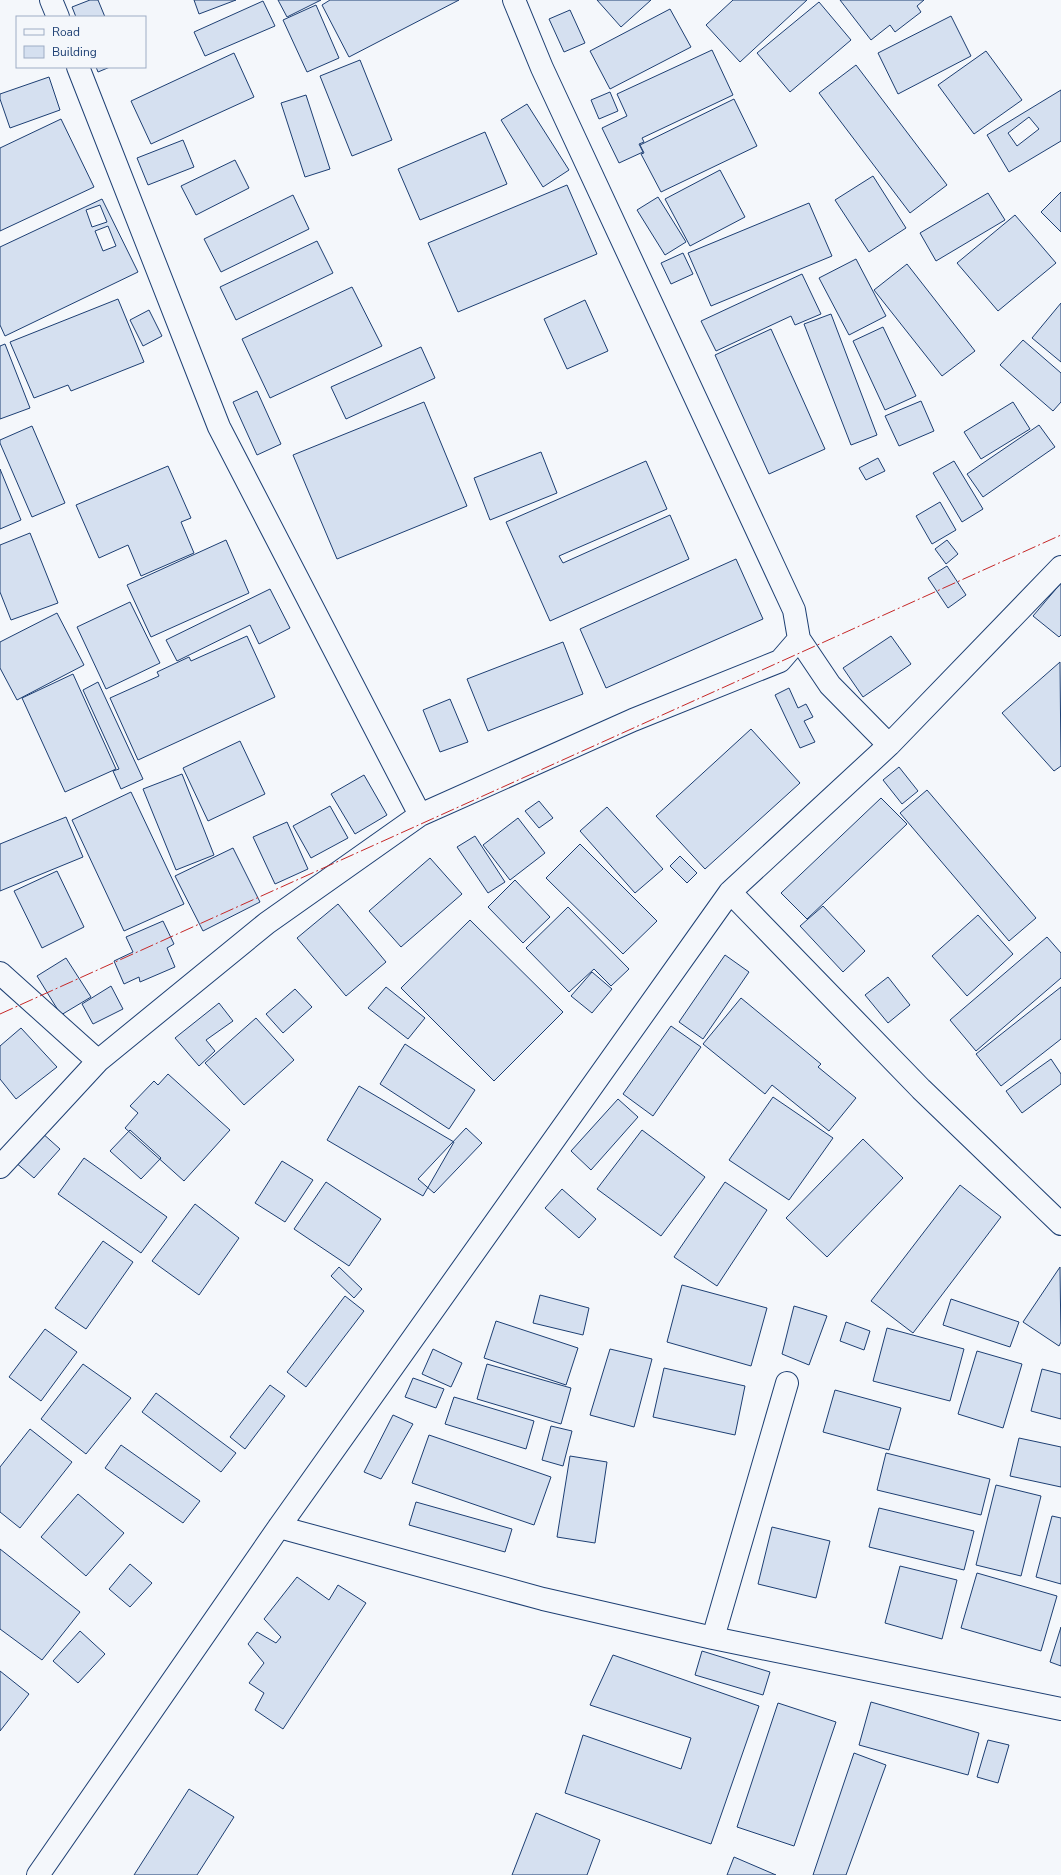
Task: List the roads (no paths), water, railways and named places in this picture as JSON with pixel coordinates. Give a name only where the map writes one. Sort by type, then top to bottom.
[{"type":"street","points":[[52,0],[58,16]]},
{"type":"street","points":[[514,0],[542,68],[794,610],[799,639],[830,685],[889,745]]},
{"type":"street","points":[[78,68],[219,427],[420,815]]},
{"type":"street","points":[[38,1875],[279,1527],[730,892],[889,745],[1061,567]]},
{"type":"street","points":[[0,1167],[98,1061],[267,923],[420,815],[633,720],[780,661],[799,639]]},
{"type":"street","points":[[730,892],[921,1088],[1061,1224]]},
{"type":"street","points":[[0,973],[98,1061]]},
{"type":"street","points":[[713,1638],[787,1383]]},
{"type":"street","points":[[279,1527],[543,1600],[713,1638],[1061,1709]]}]
